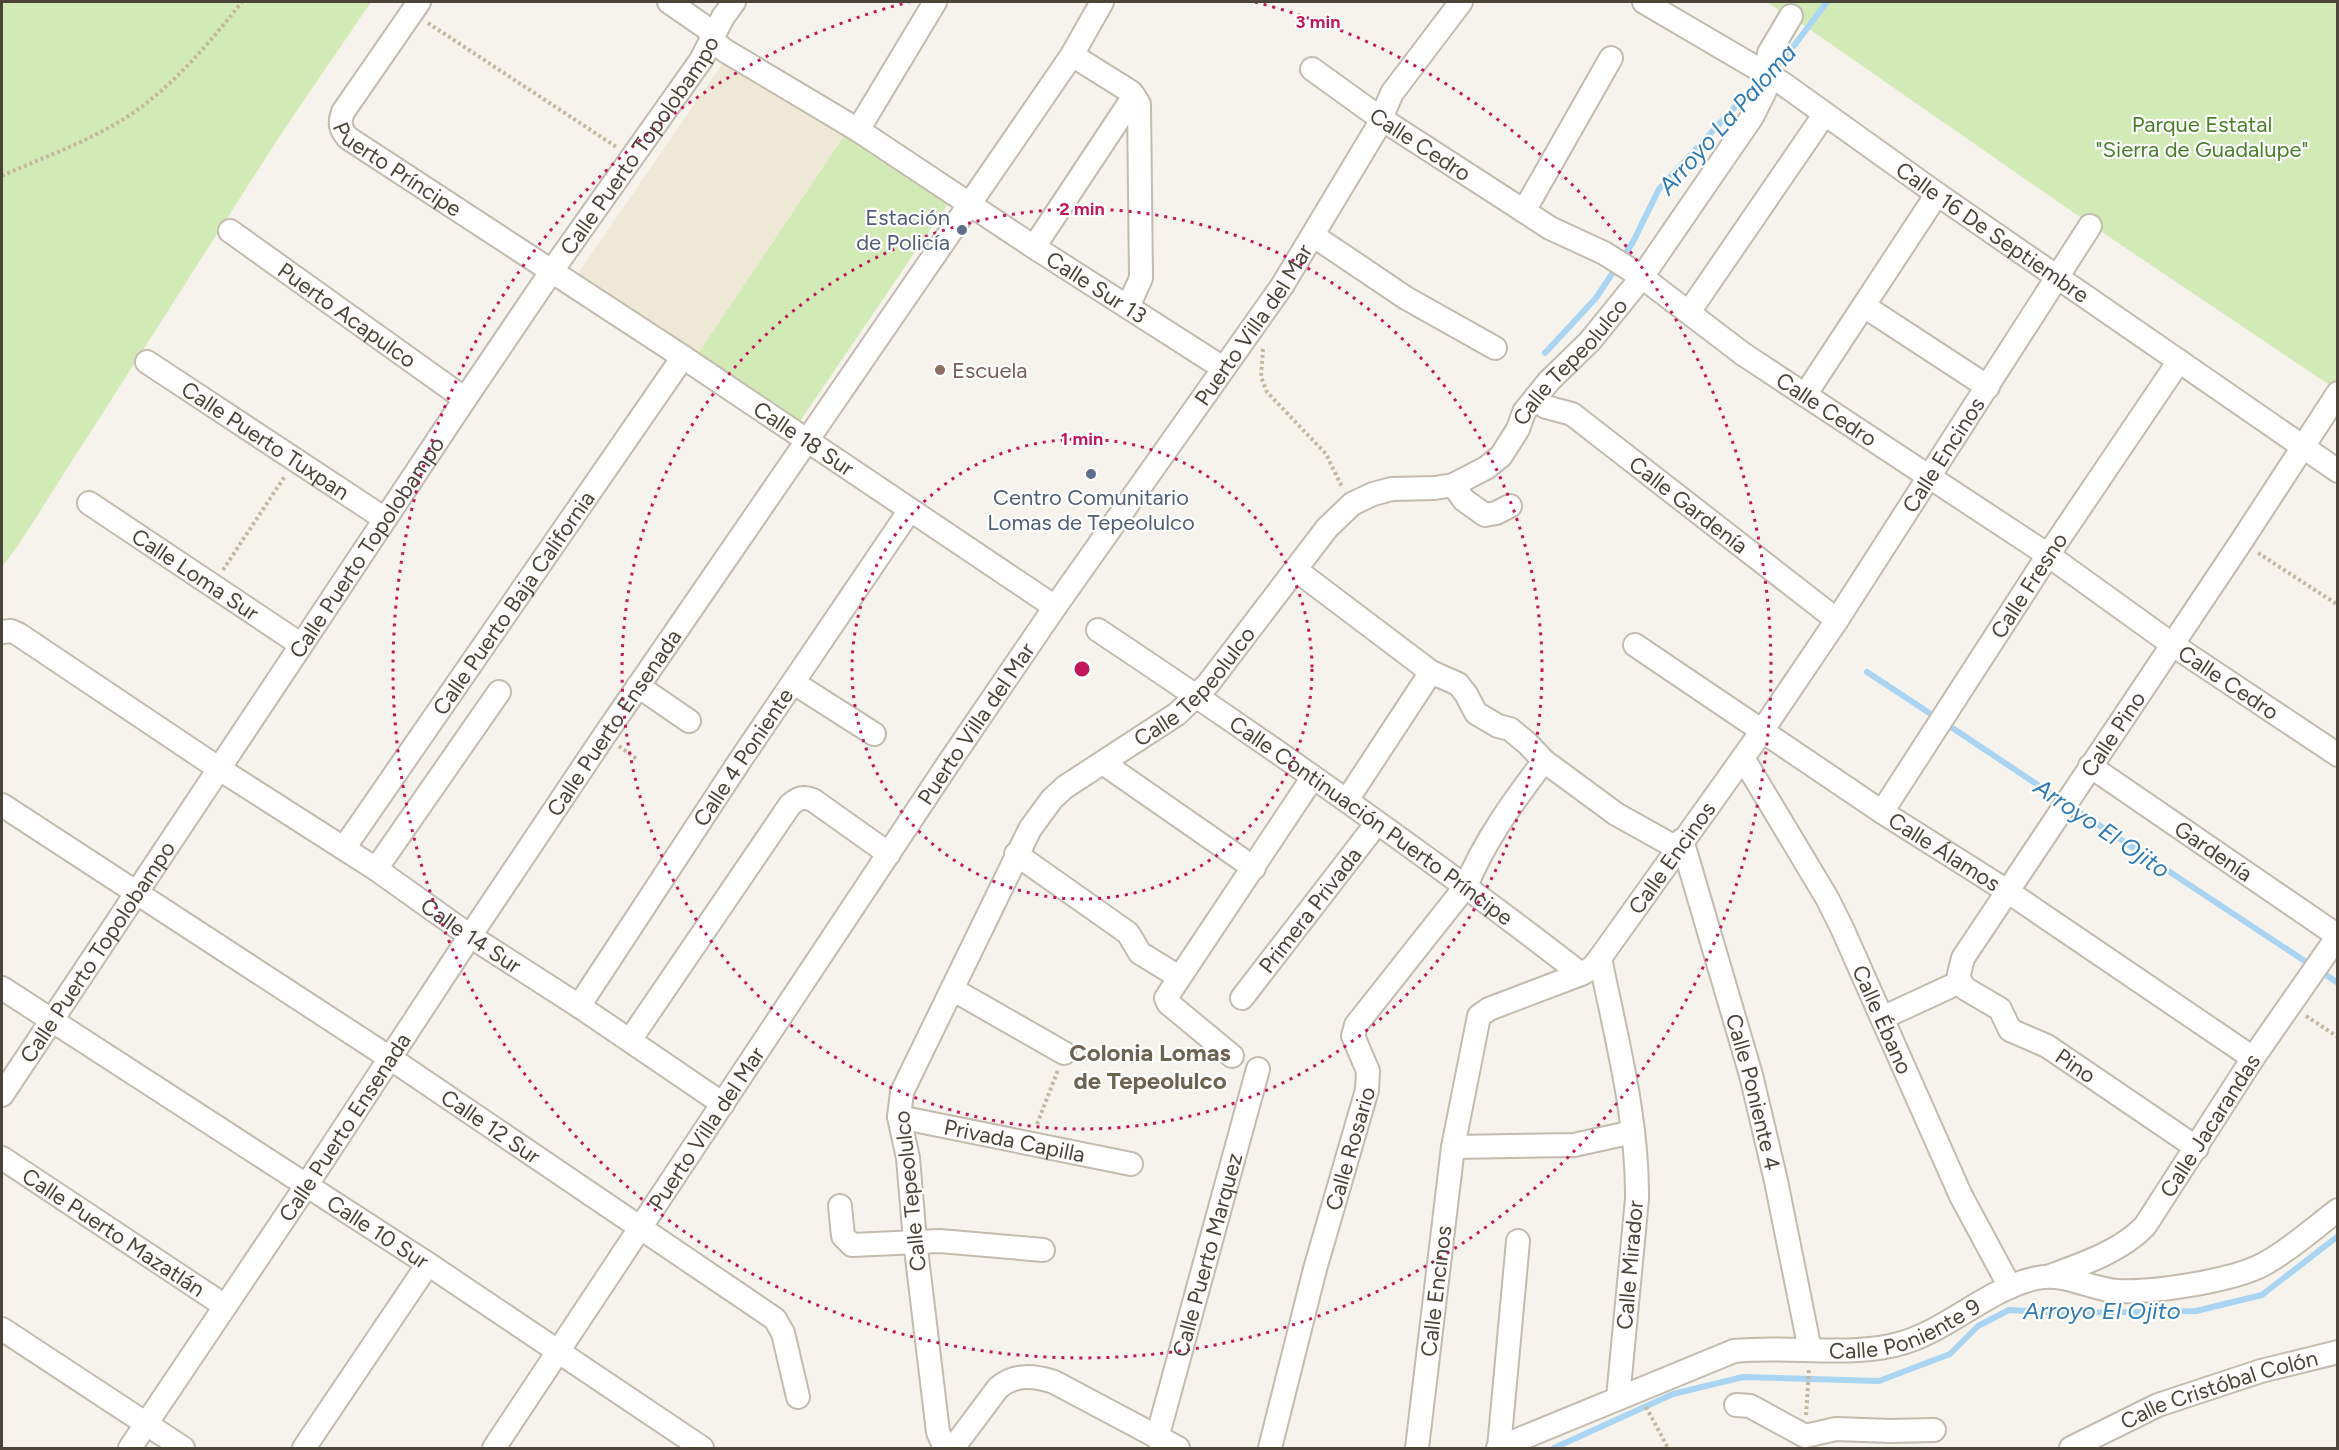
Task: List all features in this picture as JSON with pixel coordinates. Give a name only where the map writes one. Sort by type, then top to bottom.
[{"type":"street","name":"Calle Sur 13","points":[[669,2],[701,23],[724,50],[858,130],[1034,247],[1223,368]]},
{"type":"street","name":"Calle Puerto Topolobampo","points":[[2,1095],[465,399],[551,272],[701,60],[723,17],[734,2]]},
{"type":"street","points":[[858,130],[935,2]]},
{"type":"street","name":"Calle Puerto Ensenada","points":[[130,1449],[638,686],[1072,55],[1102,2]]},
{"type":"street","name":"Puerto Villa del Mar","points":[[494,1449],[1055,607],[1223,368],[1253,329],[1314,236],[1377,128],[1392,93],[1461,2]]},
{"type":"street","name":"Calle 16 De Septiembre","points":[[1644,2],[1782,83],[1937,194],[2337,471]]},
{"type":"street","name":"Puerto Príncipe","points":[[415,7],[343,112],[340,121],[343,133],[551,272]]},
{"type":"street","name":"Calle Tepeolulco","points":[[945,1449],[938,1432],[915,1241],[908,1158],[899,1117],[899,1105],[902,1092],[1030,829],[1052,798],[1065,787],[1177,714],[1197,696],[1327,528],[1352,504],[1373,494],[1392,489],[1454,485],[1486,468],[1501,456],[1518,429],[1524,412],[1549,381],[1590,341],[1642,277],[1752,117],[1765,91],[1769,53],[1791,15]]},
{"type":"street","points":[[1072,55],[1134,96],[1138,104],[1142,278],[1128,307]]},
{"type":"street","points":[[1524,211],[1611,58]]},
{"type":"street","name":"Calle Cedro","points":[[1312,69],[1380,118],[1550,228],[1604,253],[1642,277],[1743,354],[2049,555],[2173,645],[2337,754]]},
{"type":"street","points":[[1034,247],[1134,96]]},
{"type":"street","points":[[1689,312],[1824,115]]},
{"type":"street","points":[[1805,395],[1937,194]]},
{"type":"street","name":"Calle Encinos","points":[[1417,1449],[1453,1147],[1479,1016],[1489,1009],[1581,974],[1592,968],[1600,958],[1679,844],[1762,731],[1837,620],[2090,226]]},
{"type":"street","name":"Puerto Acapulco","points":[[230,231],[465,399]]},
{"type":"street","points":[[1314,236],[1406,298],[1495,348]]},
{"type":"street","name":"Calle 18 Sur","points":[[551,272],[1055,607]]},
{"type":"street","points":[[1864,306],[1988,387]]},
{"type":"street","name":"Calle Puerto Baja California","points":[[344,848],[682,357]]},
{"type":"street","name":"Calle Fresno","points":[[1882,812],[2049,555],[2179,361]]},
{"type":"street","name":"Calle Puerto Tuxpan","points":[[147,362],[385,519]]},
{"type":"street","name":"Calle Pino","points":[[1960,982],[1961,962],[2304,448],[2337,393]]},
{"type":"street","name":"Calle Gardenía","points":[[1535,398],[1546,407],[1572,414],[1837,620]]},
{"type":"street","points":[[1454,485],[1464,500],[1485,515],[1496,513],[1510,506]]},
{"type":"street","name":"Calle Loma Sur","points":[[89,503],[300,644]]},
{"type":"street","name":"Calle 4 Poniente","points":[[579,1006],[741,759],[910,510]]},
{"type":"street","points":[[1296,570],[1431,672],[1458,684],[1476,713],[1498,726],[1510,729],[1544,761],[1616,814],[1679,844]]},
{"type":"street","name":"Calle Continuación Puerto Príncipe","points":[[1098,630],[1347,800],[1466,885],[1581,974]]},
{"type":"street","name":"Calle 14 Sur","points":[[3,631],[18,634],[218,768],[376,869],[470,936],[579,1006],[723,1104]]},
{"type":"street","name":"Calle Álamos","points":[[1635,645],[1882,812],[2007,891],[2253,1059]]},
{"type":"street","points":[[1347,800],[1431,672]]},
{"type":"street","points":[[794,683],[874,734]]},
{"type":"street","points":[[638,686],[689,721]]},
{"type":"street","points":[[376,869],[499,692]]},
{"type":"street","name":"Calle Ébano","points":[[1743,758],[1827,898],[1961,1196],[2010,1287]]},
{"type":"street","name":"Calle Rosario","points":[[1270,1449],[1315,1269],[1367,1090],[1368,1071],[1353,1036],[1356,1025],[1466,885],[1511,803],[1544,761]]},
{"type":"street","points":[[1103,762],[1254,868]]},
{"type":"street","name":"Gardenía","points":[[2090,766],[2337,936]]},
{"type":"street","points":[[1232,1056],[1167,1003],[1167,993],[1254,868],[1313,777]]},
{"type":"street","points":[[630,1040],[790,804],[796,799],[802,797],[813,800],[889,854]]},
{"type":"street","name":"Calle 12 Sur","points":[[2,805],[390,1059],[775,1319],[783,1333],[798,1397]]},
{"type":"street","name":"Primera Privada","points":[[1242,998],[1377,823]]},
{"type":"street","name":"Calle Poniente 4","points":[[1679,844],[1751,1075],[1778,1192],[1810,1350]]},
{"type":"street","points":[[1016,854],[1128,933],[1140,952],[1179,977]]},
{"type":"street","name":"Calle Jacarandas","points":[[2050,1276],[2098,1256],[2136,1235],[2145,1226],[2253,1059],[2337,936]]},
{"type":"street","name":"Calle Mirador","points":[[1600,958],[1633,1132],[1637,1168],[1628,1394]]},
{"type":"street","points":[[1882,1018],[1960,982]]},
{"type":"street","name":"Pino","points":[[1960,982],[1966,989],[2000,1009],[2010,1030],[2047,1046],[2197,1148]]},
{"type":"street","name":"Calle 10 Sur","points":[[2,988],[428,1264],[560,1352],[691,1446]]},
{"type":"street","points":[[952,989],[1064,1053]]},
{"type":"street","name":"Calle Puerto Marquez","points":[[1158,1438],[1257,1069]]},
{"type":"street","name":"Privada Capilla","points":[[899,1117],[1131,1164]]},
{"type":"street","points":[[1453,1147],[1574,1145],[1633,1132]]},
{"type":"street","name":"Calle Puerto Mazatlán","points":[[2,1158],[225,1306]]},
{"type":"street","points":[[840,1206],[843,1236],[852,1245],[915,1241],[963,1242],[1043,1250]]},
{"type":"street","name":"Calle Poniente 9","points":[[1498,1448],[1734,1351],[1870,1349],[1903,1343],[2021,1282],[2050,1276],[2105,1290],[2130,1291],[2206,1282],[2240,1274],[2279,1256],[2337,1210]]},
{"type":"street","points":[[1498,1448],[1518,1241]]},
{"type":"street","points":[[304,1449],[428,1264]]},
{"type":"street","points":[[2,1329],[183,1449]]},
{"type":"street","name":"Calle Cristóbal Colón","points":[[2071,1449],[2158,1405],[2261,1371],[2337,1352]]},
{"type":"street","points":[[953,1449],[998,1388],[1005,1382],[1022,1377],[1039,1377],[1054,1382],[1178,1449]]},
{"type":"street","points":[[1736,1405],[1750,1406],[1758,1410],[1808,1442],[1836,1429],[1934,1430]]},
{"type":"path","points":[[2,176],[111,127],[160,93],[208,44],[242,2]]},
{"type":"path","points":[[415,7],[633,158]]},
{"type":"path","points":[[1253,329],[1263,347],[1261,377],[1267,392],[1326,454],[1332,470],[1352,504]]},
{"type":"path","points":[[213,585],[296,459]]},
{"type":"path","points":[[2241,542],[2337,605]]},
{"type":"path","points":[[2290,1006],[2337,1037]]},
{"type":"path","points":[[1029,1144],[1064,1053]]},
{"type":"path","points":[[1808,1442],[1810,1350]]},
{"type":"path","points":[[1628,1394],[1668,1449]]},
{"type":"shaded area","points":[[730,52],[848,130],[695,358],[577,275]]},
{"type":"green space","points":[[2,2],[371,2],[279,137],[19,544],[2,567]]},
{"type":"green space","name":"Parque Estatal \"Sierra de Guadalupe\"","points":[[1766,2],[2337,2],[2337,390],[2084,220],[1805,26]]},
{"type":"green space","points":[[848,130],[949,202],[794,430],[695,358]]},
{"type":"waterway","name":"Arroyo La Paloma","points":[[1774,66],[1793,47],[1827,2]]},
{"type":"waterway","name":"Arroyo La Paloma","points":[[1545,353],[1596,298],[1633,242],[1659,189],[1759,81]]},
{"type":"waterway","name":"Arroyo El Ojito","points":[[1867,672],[1937,718]]},
{"type":"waterway","name":"Arroyo El Ojito","points":[[1945,723],[2062,801]]},
{"type":"waterway","name":"Arroyo El Ojito","points":[[2070,806],[2338,983]]},
{"type":"waterway","name":"Arroyo El Ojito","points":[[1554,1448],[1673,1394],[1743,1377],[1879,1381],[1950,1354],[1978,1326],[2009,1310],[2064,1313],[2196,1311],[2262,1295],[2338,1236]]},
{"type":"place","name":"Estación de Policía","points":[[962,230]]},
{"type":"place","name":"Escuela","points":[[940,370]]},
{"type":"place","name":"Centro Comunitario Lomas de Tepeolulco","points":[[1091,474]]},
{"type":"district","name":"Colonia Lomas de Tepeolulco","points":[[1150,1066]]}]
